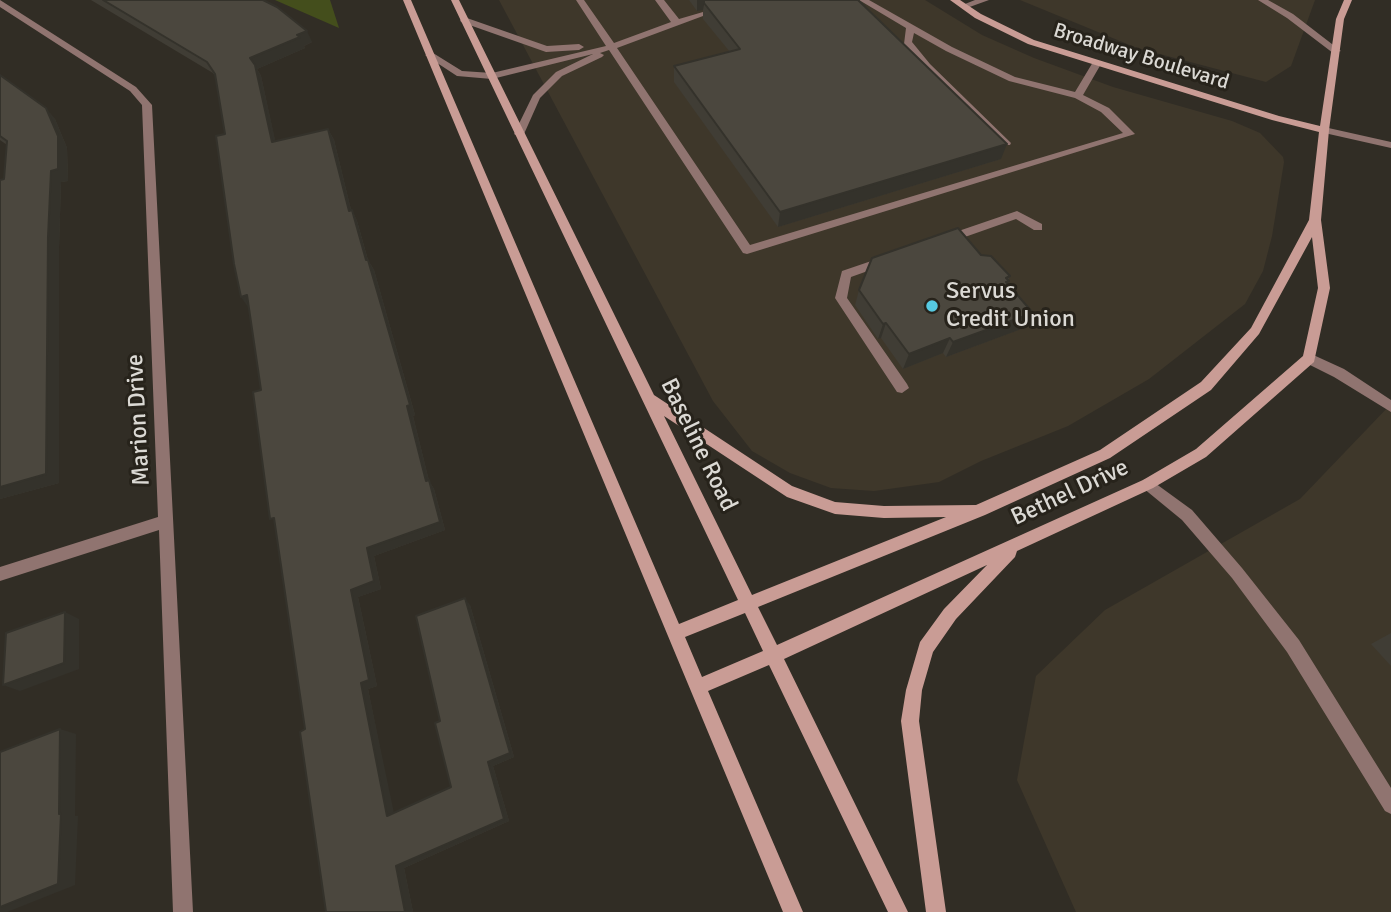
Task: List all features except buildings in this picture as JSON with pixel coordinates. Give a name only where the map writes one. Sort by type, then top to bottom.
[{"type":"main road","points":[[407,0],[793,912]]},
{"type":"main road","name":"Baseline Road","points":[[455,0],[898,912]]},
{"type":"main road","name":"Broadway Boulevard","points":[[954,0],[1031,42],[1096,64],[1324,130]]},
{"type":"main road","name":"Bethel Drive","points":[[697,687],[774,655],[1148,484],[1201,453],[1309,358],[1324,288],[1315,220],[1324,130],[1340,19],[1348,0]]},
{"type":"main road","name":"Bethel Drive","points":[[674,634],[980,510],[1105,454],[1206,386],[1255,331],[1315,220]]},
{"type":"main road","points":[[648,398],[787,491],[835,508],[884,512],[980,510]]},
{"type":"main road","points":[[936,912],[910,721],[914,690],[926,648],[950,614],[1015,546]]},
{"type":"street","points":[[580,0],[747,250],[1130,134],[1105,110],[1078,96],[1012,79],[911,28],[863,0]]},
{"type":"street","points":[[659,0],[677,23]]},
{"type":"street","points":[[964,6],[985,0]]},
{"type":"street","points":[[1262,0],[1290,16],[1336,51]]},
{"type":"street","name":"Marion Drive","points":[[0,3],[133,89],[147,105],[183,912]]},
{"type":"street","points":[[430,55],[460,74],[492,76],[612,47],[700,14]]},
{"type":"street","points":[[464,20],[546,49],[612,47]]},
{"type":"street","points":[[911,28],[907,42],[927,66],[1006,143]]},
{"type":"street","points":[[519,134],[536,97],[559,74],[612,47]]},
{"type":"street","points":[[1078,96],[1096,64]]},
{"type":"street","points":[[1324,130],[1391,145]]},
{"type":"street","points":[[938,242],[1017,215],[1038,227]]},
{"type":"street","points":[[898,256],[846,274],[841,298],[902,388]]},
{"type":"street","points":[[1309,358],[1339,373],[1391,407]]},
{"type":"street","points":[[1148,484],[1187,515],[1237,573],[1293,646],[1391,805]]},
{"type":"street","points":[[0,574],[167,521]]},
{"type":"shaded area","points":[[499,0],[925,0],[982,35],[1034,58],[1113,87],[1232,121],[1260,133],[1283,157],[1284,162],[1272,236],[1263,271],[1245,304],[1149,379],[1068,426],[981,461],[939,482],[874,491],[831,488],[790,473],[752,451],[713,401]]},
{"type":"shaded area","points":[[1020,0],[1315,0],[1291,66],[1266,82],[1137,48]]},
{"type":"shaded area","points":[[1391,404],[1391,912],[1076,912],[1017,780],[1036,676],[1105,610],[1300,499]]},
{"type":"green space","points":[[275,0],[330,0],[339,28]]},
{"type":"place","name":"Servus Credit Union","points":[[932,306]]}]
